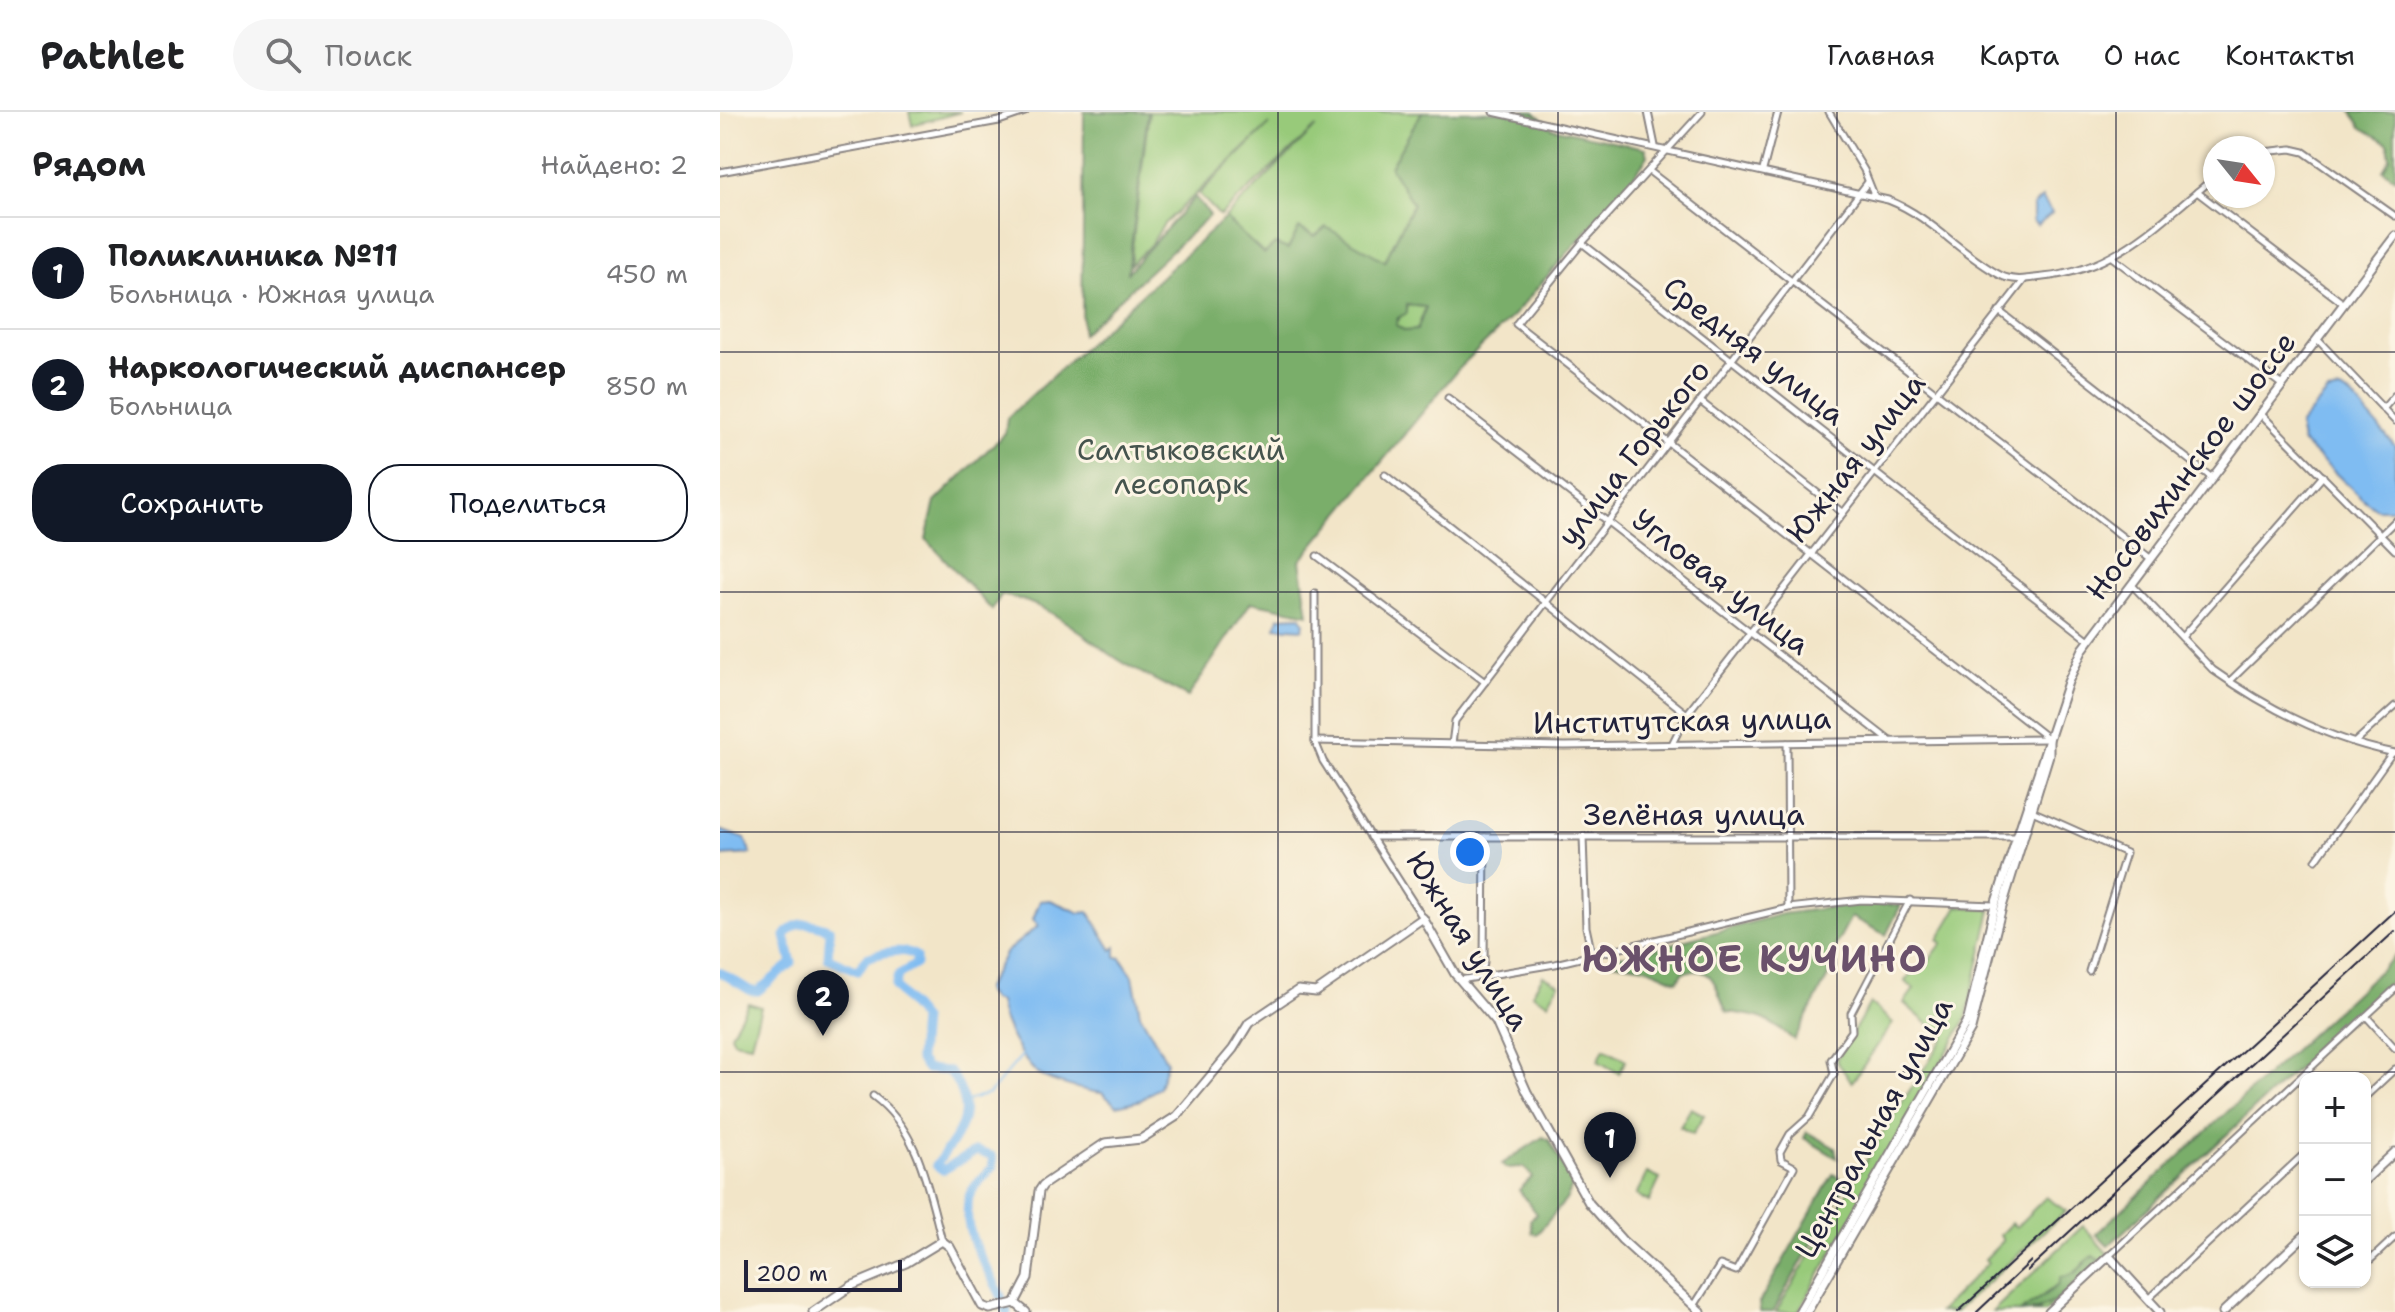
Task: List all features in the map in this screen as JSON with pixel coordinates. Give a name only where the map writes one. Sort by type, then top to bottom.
[{"type":"main road","name":"Носовихинское шоссе","points":[[2049,739],[2068,682],[2089,640],[2395,236]]},
{"type":"main road","name":"Центральная улица","points":[[1799,1312],[1971,1029],[2002,907],[2049,755],[2049,739]]},
{"type":"main road","name":"Центральная улица","points":[[1807,1312],[1965,1026],[1995,905],[2049,739]]},
{"type":"main road","name":"Южная улица","points":[[1423,918],[1460,980],[1496,1022],[1527,1092],[1589,1203],[1622,1240],[1697,1309]]},
{"type":"main road","points":[[813,1312],[851,1286],[906,1263],[942,1241],[950,1247],[982,1306],[999,1307],[1013,1303],[1028,1278],[1039,1191],[1043,1185],[1105,1143],[1141,1139],[1177,1116],[1233,1049],[1249,1023],[1298,990],[1316,992],[1423,918]]},
{"type":"main road","points":[[2371,1174],[2395,1152]]},
{"type":"main road","points":[[2223,1312],[2299,1243]]},
{"type":"main road","points":[[2049,1312],[2109,1256],[2160,1312]]},
{"type":"main road","points":[[1013,1303],[1026,1312]]},
{"type":"street","points":[[720,172],[999,121],[1025,112]]},
{"type":"street","points":[[1493,112],[1874,196],[1922,216],[1999,274],[2024,279],[2077,272],[2113,258],[2203,187]]},
{"type":"street","points":[[1648,112],[1655,146]]},
{"type":"street","points":[[1702,112],[1582,243],[1516,324],[2049,739]]},
{"type":"street","points":[[1763,170],[1778,112]]},
{"type":"street","points":[[1829,112],[1874,196]]},
{"type":"street","points":[[2275,151],[2291,149],[2304,152],[2395,216]]},
{"type":"street","points":[[1649,171],[2150,558]]},
{"type":"street","name":"улица Горького","points":[[1452,744],[1455,721],[1868,182]]},
{"type":"street","points":[[2197,192],[2345,304]]},
{"type":"street","name":"Средняя улица","points":[[1582,243],[2089,640]]},
{"type":"street","points":[[2113,258],[2283,385]]},
{"type":"street","name":"Южная улица","points":[[1672,744],[1687,714],[2024,279]]},
{"type":"street","points":[[1999,311],[2212,478]]},
{"type":"street","points":[[2318,340],[2395,421]]},
{"type":"street","points":[[2383,409],[2395,395]]},
{"type":"street","name":"Угловая улица","points":[[1448,398],[1891,741]]},
{"type":"street","points":[[1701,402],[1843,513]]},
{"type":"street","points":[[2261,414],[2395,550]]},
{"type":"street","points":[[1385,475],[1687,714]]},
{"type":"street","points":[[2182,637],[2323,476]]},
{"type":"street","points":[[2230,681],[2395,521]]},
{"type":"street","points":[[1317,556],[1485,682]]},
{"type":"street","points":[[2131,584],[2213,670],[2230,681],[2317,730],[2394,753],[2316,860]]},
{"type":"street","points":[[1315,593],[1315,741]]},
{"type":"street","points":[[2355,742],[2395,706]]},
{"type":"street","name":"Институтская улица","points":[[1315,741],[1672,744],[2049,739]]},
{"type":"street","name":"Южная улица","points":[[1315,741],[1323,761],[1423,918]]},
{"type":"street","points":[[1787,743],[1788,908]]},
{"type":"street","points":[[2032,811],[2126,853],[2089,971]]},
{"type":"street","points":[[1583,836],[1586,927],[1592,955]]},
{"type":"street","name":"Зелёная улица","points":[[1371,837],[2017,837]]},
{"type":"street","points":[[1481,977],[1484,962],[1485,837]]},
{"type":"street","points":[[1460,980],[1592,955],[1788,908],[1862,900],[1995,905]]},
{"type":"street","points":[[1697,1309],[1720,1265],[1736,1271],[1794,1167],[1781,1160],[1780,1152],[1790,1134],[1809,1117],[1834,1074],[1831,1060],[1852,1031],[1851,1013],[1911,900]]},
{"type":"street","points":[[2109,1256],[2395,989]]},
{"type":"street","points":[[2366,1016],[2395,1048]]},
{"type":"street","points":[[2371,1091],[2395,1069]]},
{"type":"street","points":[[873,1096],[890,1108],[912,1141],[925,1174],[942,1241]]},
{"type":"street","points":[[2148,1299],[2299,1159]]},
{"type":"street","points":[[2371,1259],[2395,1237]]},
{"type":"green space","points":[[909,112],[961,112],[912,125]]},
{"type":"green space","points":[[1084,112],[1148,112],[1128,272],[1195,197],[1210,215],[1082,334]]},
{"type":"green space","points":[[1149,112],[1422,112],[1391,167],[1413,204],[1385,261],[1315,236],[1288,250],[1264,255],[1225,218],[1316,127],[1220,216],[1199,194],[1270,124],[1164,224],[1151,244],[1130,265]]},
{"type":"green space","name":"Салтыковский лесопарк","points":[[1422,112],[1534,112],[1552,128],[1646,148],[1648,156],[1512,317],[1460,367],[1300,561],[1308,614],[1251,602],[1188,697],[1129,666],[1046,610],[1001,595],[992,610],[926,539],[935,502],[1005,433],[1007,418],[1225,218],[1264,254],[1275,244],[1288,249],[1299,228],[1315,236],[1326,227],[1385,261],[1413,204],[1390,167]],"holes":[[[1407,305],[1426,307],[1417,330],[1405,331],[1396,325],[1398,318],[1407,313]]]},
{"type":"green space","points":[[2352,112],[2395,112],[2395,178],[2383,170],[2390,158],[2388,143],[2361,127]]},
{"type":"green space","points":[[1406,305],[1426,307],[1417,330],[1405,331],[1396,325]]},
{"type":"green space","points":[[1857,904],[1901,905],[1886,935],[1851,917],[1824,967],[1831,971],[1794,1040],[1764,1019],[1727,1012],[1714,981],[1703,972],[1683,972],[1677,981],[1646,967],[1610,962],[1616,956],[1631,955],[1782,914]]},
{"type":"green space","points":[[1958,906],[1991,910],[1966,1019],[1798,1312],[1776,1312],[1891,1119],[1944,1038],[1904,1003],[1914,989],[1905,981],[1914,970],[1920,972],[1942,943],[1938,940]]},
{"type":"green space","points":[[2395,956],[2395,977],[2108,1246],[2096,1234]]},
{"type":"green space","points":[[1543,975],[1559,984],[1548,1003],[1532,994]]},
{"type":"green space","points":[[748,1003],[761,1007],[751,1044],[734,1041],[731,1034]]},
{"type":"green space","points":[[1870,1003],[1893,1023],[1852,1082],[1836,1061]]},
{"type":"green space","points":[[1604,1048],[1626,1060],[1619,1073],[1598,1061]]},
{"type":"green space","points":[[1691,1108],[1704,1115],[1693,1134],[1680,1127]]},
{"type":"green space","points":[[1807,1132],[1835,1148],[1837,1158],[1804,1138]]},
{"type":"green space","points":[[1543,1137],[1549,1140],[1573,1184],[1566,1200],[1537,1234],[1532,1233],[1530,1220],[1537,1214],[1519,1190],[1532,1177],[1524,1167],[1505,1168],[1502,1164]]},
{"type":"green space","points":[[1647,1173],[1660,1179],[1649,1202],[1636,1195]]},
{"type":"green space","points":[[1833,1174],[1847,1182],[1773,1312],[1760,1312],[1759,1303]]},
{"type":"green space","points":[[2046,1197],[2066,1211],[1955,1312],[1939,1312],[1988,1263],[1985,1259],[2003,1241],[2000,1235],[2011,1223],[2016,1227]]},
{"type":"green space","points":[[2083,1226],[2108,1254],[2045,1312],[2034,1312],[2057,1299],[2099,1261],[2084,1262],[2080,1269],[2020,1312],[1992,1312]]},
{"type":"green space","points":[[2093,1255],[2099,1260],[2063,1294],[2043,1307],[2020,1312],[2058,1285],[2061,1277],[2075,1272]]},
{"type":"water","points":[[2042,198],[2052,213],[2037,225],[2033,221],[2033,206]]},
{"type":"water","points":[[2340,390],[2352,396],[2395,446],[2395,509],[2377,509],[2365,501],[2302,442],[2299,425],[2328,392]]},
{"type":"water","points":[[1300,616],[1304,622],[1303,629],[1276,627],[1279,617]]},
{"type":"water","points":[[720,830],[745,839],[751,854],[720,856]]},
{"type":"water","points":[[1050,900],[1080,913],[1089,912],[1112,950],[1116,947],[1116,957],[1121,958],[1133,976],[1140,1014],[1167,1062],[1159,1087],[1141,1100],[1117,1106],[1102,1093],[1068,1086],[1037,1073],[1013,1040],[999,1002],[992,1000],[985,990],[1006,952],[1038,926],[1033,919],[1040,901]]},
{"type":"waterway","points":[[720,972],[751,991],[758,991],[792,963],[785,936],[800,924],[830,930],[828,958],[858,971],[866,958],[879,954],[898,951],[916,956],[916,964],[898,975],[895,987],[922,1019],[919,1059],[926,1069],[948,1071],[960,1088],[964,1101],[958,1132],[936,1165],[943,1170],[976,1151],[992,1156],[993,1167],[971,1193],[967,1213],[974,1243],[1007,1312]]},
{"type":"waterway","points":[[964,1102],[989,1094],[1024,1053]]},
{"type":"railway","points":[[1958,1312],[2395,911]]},
{"type":"railway","points":[[2027,1271],[2395,931]]},
{"type":"railway","points":[[1977,1312],[2031,1261]]},
{"type":"place","name":"Наркологический диспансер","points":[[823,1036]]},
{"type":"place","name":"Поликлиника №11","points":[[1610,1178]]},
{"type":"district","name":"ЮЖНОЕ КУЧИНО","points":[[1755,959]]}]
